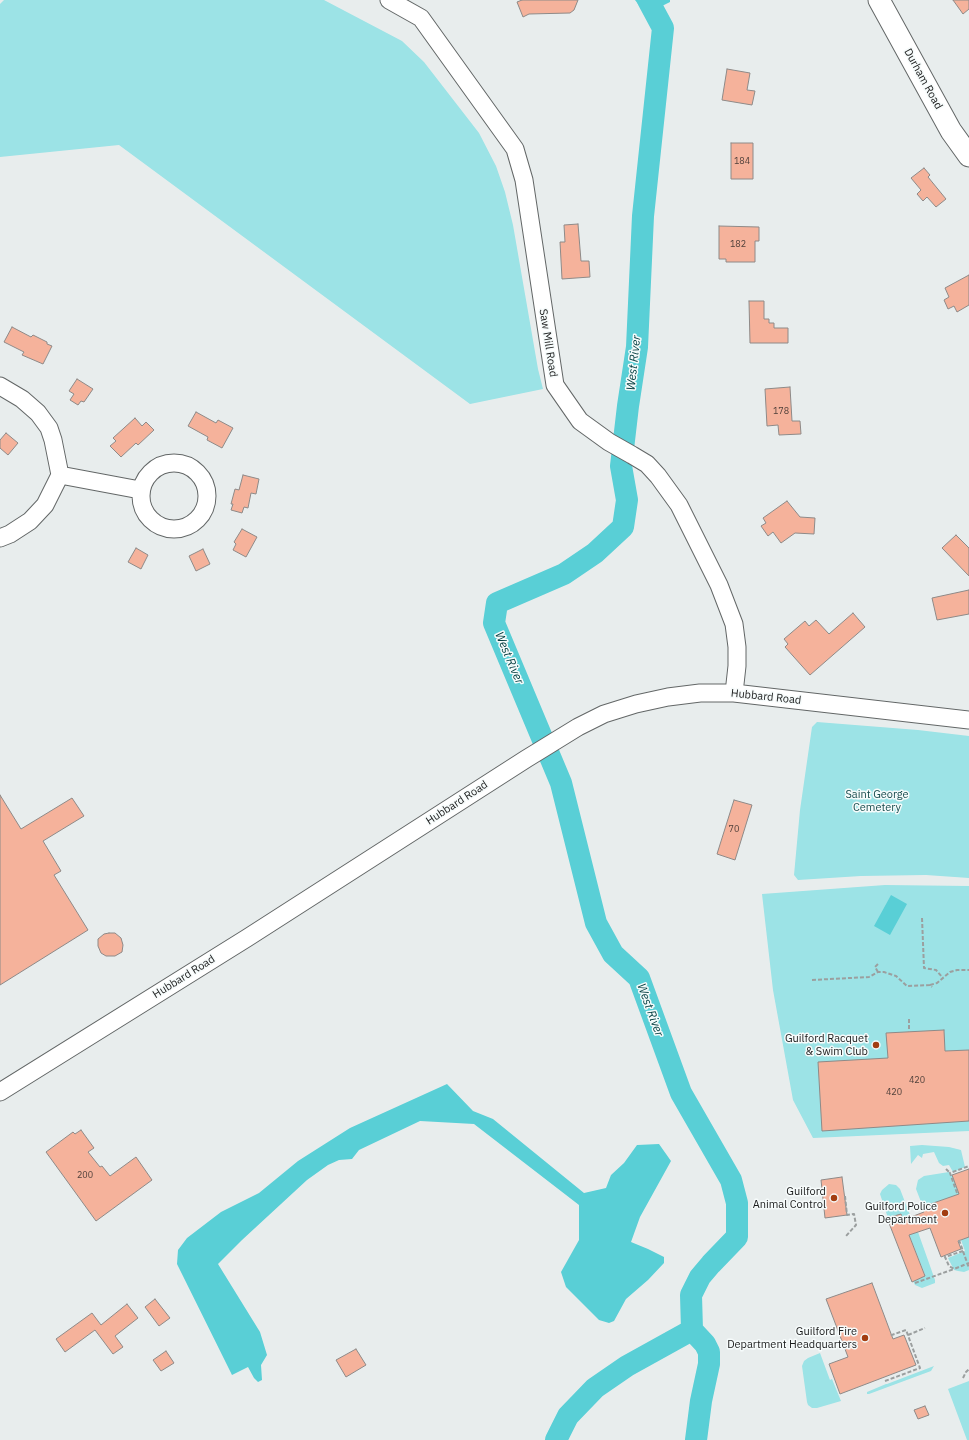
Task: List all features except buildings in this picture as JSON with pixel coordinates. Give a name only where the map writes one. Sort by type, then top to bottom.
[{"type":"main road","name":"Durham Road","points":[[879,0],[951,130],[969,156]]},
{"type":"street","name":"Saw Mill Road","points":[[389,0],[421,18],[515,149],[524,180],[555,385],[580,421],[609,442],[647,464],[658,476],[679,505],[728,604],[734,624],[737,645],[737,666],[734,693]]},
{"type":"street","points":[[0,386],[22,399],[38,413],[49,428],[60,475],[45,505],[30,521],[10,534],[0,538]]},
{"type":"street","points":[[60,475],[140,490]]},
{"type":"street","name":"Hubbard Road","points":[[0,1092],[247,938],[526,759],[578,727],[604,714],[636,704],[668,697],[700,693],[734,693],[969,720]]},
{"type":"path","points":[[922,918],[924,968],[936,970],[943,978]]},
{"type":"path","points":[[878,972],[875,967],[879,963]]},
{"type":"path","points":[[812,980],[868,977],[878,972],[884,972],[892,974],[907,986],[931,986],[950,972],[957,970],[969,970]]},
{"type":"path","points":[[908,1019],[909,1032]]},
{"type":"path","points":[[950,1173],[969,1166]]},
{"type":"path","points":[[946,1169],[950,1173],[957,1193]]},
{"type":"path","points":[[845,1196],[847,1215],[854,1214],[856,1225],[846,1236]]},
{"type":"path","points":[[959,1240],[969,1268]]},
{"type":"path","points":[[954,1269],[949,1266],[946,1257],[963,1251]]},
{"type":"path","points":[[915,1282],[968,1263]]},
{"type":"path","points":[[908,1335],[925,1328]]},
{"type":"path","points":[[885,1381],[920,1368],[906,1330],[889,1336]]},
{"type":"path","points":[[963,1378],[969,1369]]},
{"type":"green space","points":[[4,0],[324,0],[402,41],[424,62],[479,133],[496,166],[505,192],[513,225],[538,369],[543,389],[470,404],[119,145],[0,157],[0,4]]},
{"type":"green space","name":"Saint George Cemetery","points":[[817,722],[918,730],[969,736],[969,878],[926,875],[861,876],[798,880],[794,875],[800,810],[812,727]]},
{"type":"green space","name":"Guilford Racquet & Swim Club","points":[[885,885],[969,886],[969,1131],[813,1138],[793,1100],[773,990],[762,894]]},
{"type":"green space","points":[[922,1145],[949,1147],[961,1150],[965,1167],[953,1172],[949,1165],[943,1166],[939,1163],[934,1152],[923,1154],[922,1158],[918,1155],[911,1164],[910,1146]]},
{"type":"green space","points":[[949,1172],[952,1175],[959,1194],[923,1207],[916,1189],[918,1180],[924,1176]]},
{"type":"green space","points":[[889,1184],[896,1185],[900,1189],[910,1215],[908,1215],[909,1220],[915,1233],[918,1232],[935,1283],[922,1288],[915,1285],[913,1281],[925,1275],[901,1214],[888,1218],[880,1194]]},
{"type":"green space","points":[[969,1237],[969,1270],[964,1272],[954,1270],[948,1258],[965,1251],[961,1240]]},
{"type":"green space","points":[[820,1353],[830,1380],[832,1379],[841,1401],[812,1408],[807,1402],[802,1366],[804,1361],[808,1358]]},
{"type":"green space","points":[[934,1366],[931,1371],[867,1394],[867,1392],[886,1384]]},
{"type":"green space","points":[[969,1381],[969,1440],[967,1440],[948,1389]]},
{"type":"shaded area","points":[[635,0],[670,0],[670,2],[660,7],[638,4]]},
{"type":"shaded area","points":[[891,895],[907,904],[890,935],[874,926]]},
{"type":"shaded area","points":[[447,1084],[473,1111],[493,1119],[584,1193],[606,1188],[611,1175],[624,1163],[637,1145],[659,1144],[671,1161],[640,1217],[631,1242],[664,1257],[664,1263],[648,1280],[626,1299],[614,1321],[609,1323],[599,1320],[566,1287],[561,1272],[579,1240],[579,1205],[474,1124],[420,1121],[359,1150],[352,1159],[339,1160],[328,1165],[307,1180],[218,1264],[260,1332],[267,1355],[261,1365],[262,1380],[258,1382],[248,1367],[232,1375],[177,1264],[178,1250],[187,1238],[221,1212],[259,1193],[298,1161],[350,1128]]},
{"type":"waterway","name":"West River","points":[[648,0],[663,28],[643,216],[637,347],[621,466],[627,500],[623,527],[595,553],[564,574],[497,603],[494,623],[561,783],[596,923],[613,954],[639,978],[681,1093],[731,1180],[737,1203],[737,1237],[700,1277],[691,1295],[692,1330]]},
{"type":"waterway","points":[[692,1330],[705,1344],[709,1352],[709,1364],[701,1401],[696,1440]]},
{"type":"waterway","points":[[556,1440],[568,1416],[595,1388],[627,1366],[692,1330]]},
{"type":"place","name":"Guilford Racquet & Swim Club","points":[[876,1045]]},
{"type":"place","name":"Guilford Animal Control","points":[[834,1198]]},
{"type":"place","name":"Guilford Police Department","points":[[945,1213]]},
{"type":"place","name":"Guilford Fire Department Headquarters","points":[[865,1338]]}]
